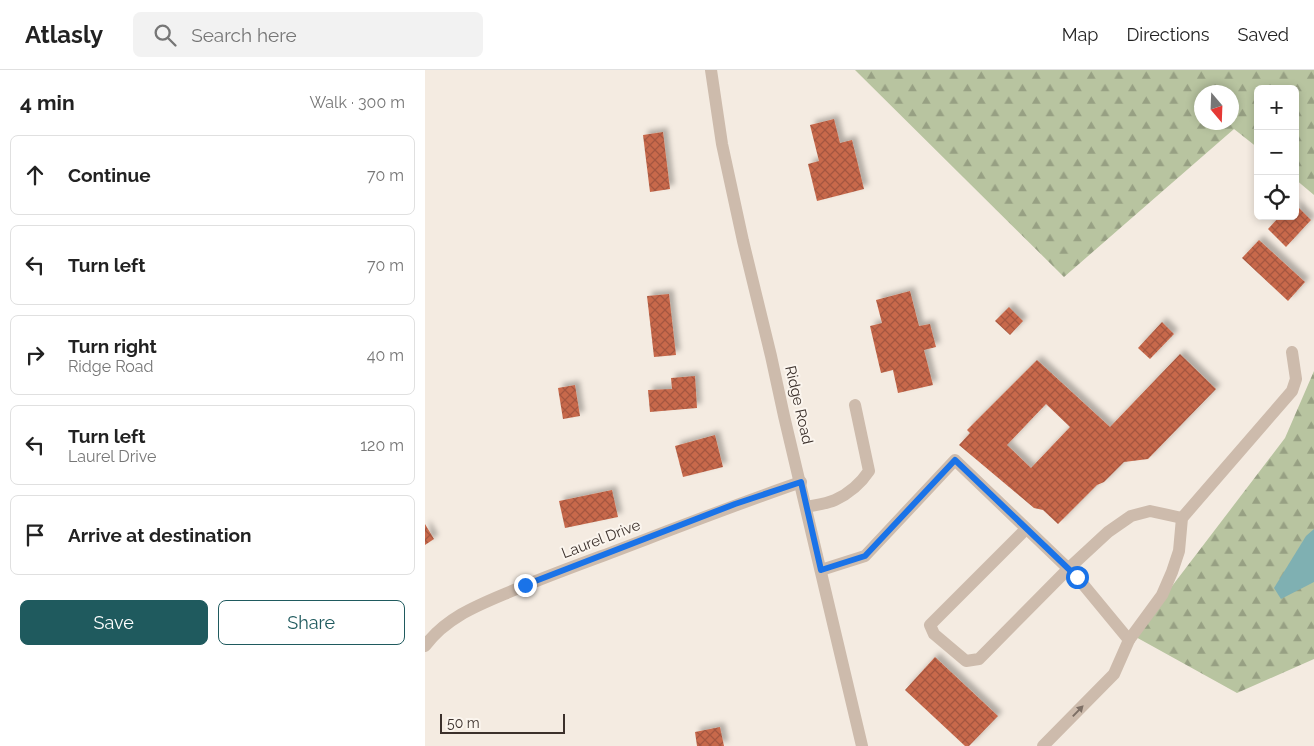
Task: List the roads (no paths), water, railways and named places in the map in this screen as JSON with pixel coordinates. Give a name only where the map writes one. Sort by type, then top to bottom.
[{"type":"street","name":"Ridge Road","points":[[711,70],[723,152],[862,746]]},
{"type":"street","points":[[1043,746],[1114,674],[1129,640],[1162,595],[1172,572],[1179,550],[1181,518],[1292,391],[1296,378],[1292,352]]},
{"type":"street","points":[[806,507],[835,500],[863,480],[869,471],[855,405]]},
{"type":"street","points":[[821,570],[865,556],[955,460],[1077,577],[1129,640]]},
{"type":"street","name":"Laurel Drive","points":[[425,646],[452,620],[480,604],[735,504],[801,482]]},
{"type":"street","points":[[1026,529],[930,626],[935,634],[966,662],[979,659],[1068,569],[1108,532],[1131,516],[1150,512],[1181,518]]},
{"type":"water","points":[[1314,529],[1314,582],[1281,599],[1274,588],[1306,536]]}]
